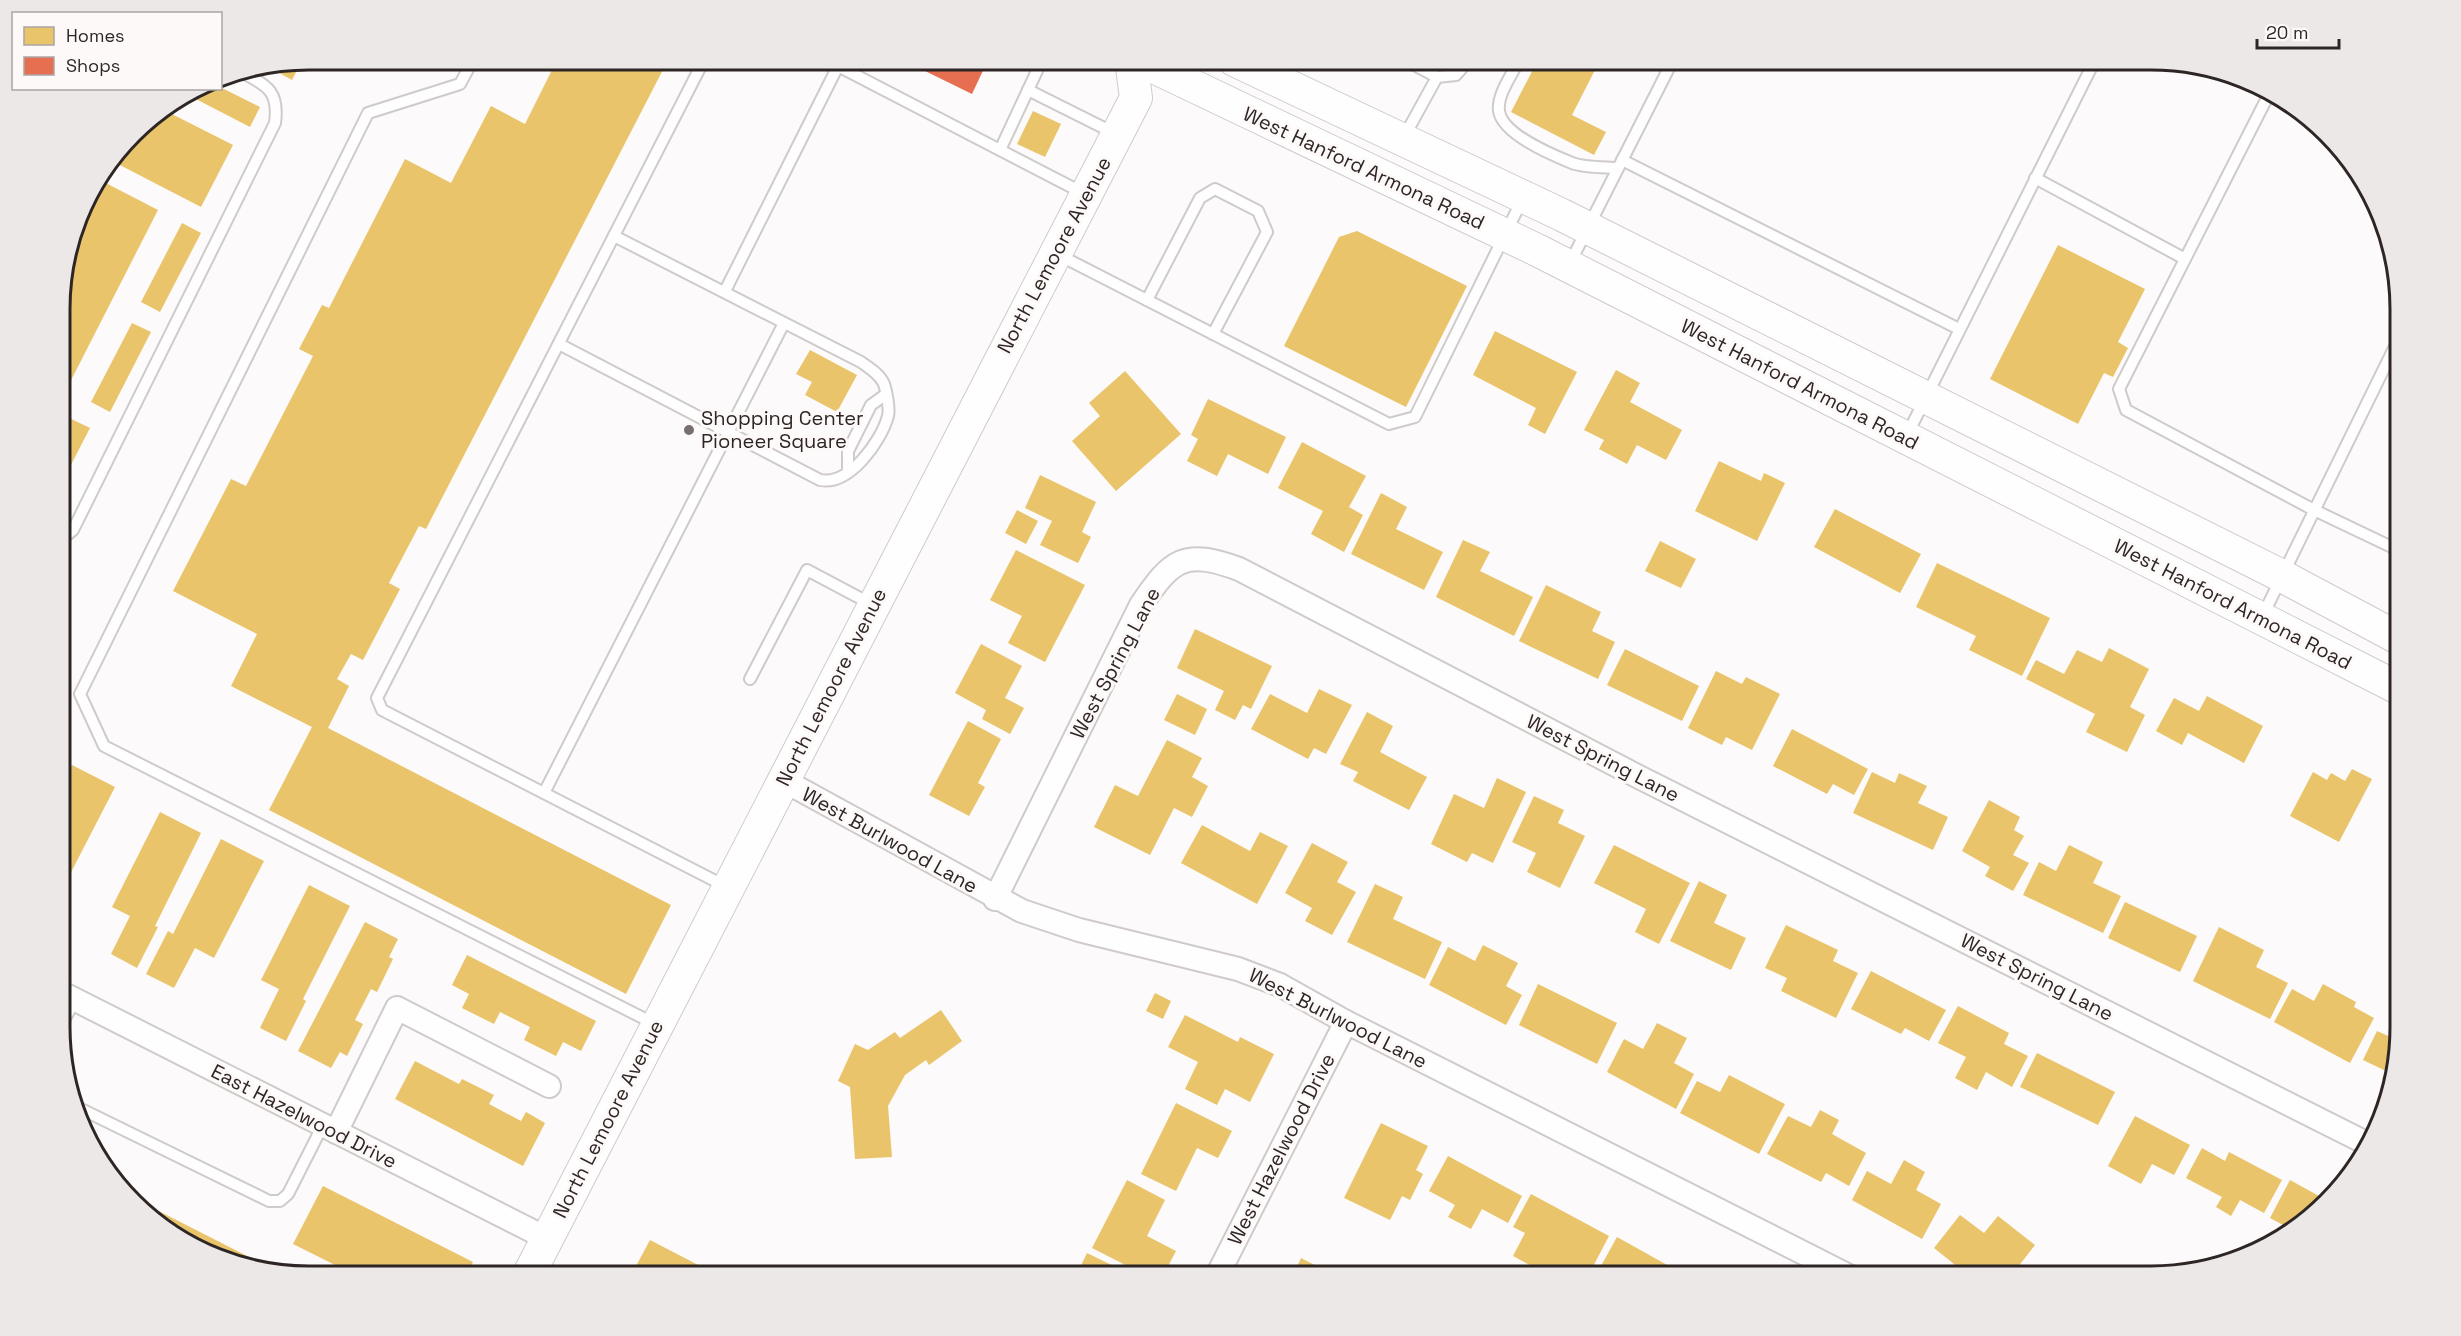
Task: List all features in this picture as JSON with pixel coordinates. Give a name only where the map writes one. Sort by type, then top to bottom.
[{"type":"main road","points":[[1132,70],[1136,98],[1184,75]]},
{"type":"main road","name":"West Hanford Armona Road","points":[[1169,70],[1184,75],[1382,177],[1568,266],[2390,684]]},
{"type":"main road","name":"West Hanford Armona Road","points":[[1255,70],[1587,228],[2282,576],[2390,634]]},
{"type":"main road","name":"North Lemoore Avenue","points":[[533,1266],[1136,98]]},
{"type":"main road","points":[[1382,177],[1402,140]]},
{"type":"street","name":"West Spring Lane","points":[[995,899],[1141,605],[1161,575],[1172,565],[1185,561],[1217,561],[1239,569],[1637,776],[2361,1141]]},
{"type":"street","name":"West Burlwood Lane","points":[[783,780],[928,859],[995,899],[1022,911],[1079,930],[1238,969],[1280,985],[1346,1022],[1829,1266]]},
{"type":"street","name":"East Hazelwood Drive","points":[[70,998],[546,1238]]},
{"type":"street","points":[[330,1129],[397,1008],[549,1086]]},
{"type":"street","name":"West Hazelwood Drive","points":[[1222,1266],[1346,1022]]},
{"type":"lane","points":[[468,70],[460,84],[368,113],[80,694],[104,746],[657,1025]]},
{"type":"lane","points":[[699,70],[377,698],[382,710],[728,887]]},
{"type":"lane","points":[[725,291],[836,70]]},
{"type":"lane","points":[[852,70],[1085,195]]},
{"type":"lane","points":[[1000,150],[1037,70]]},
{"type":"lane","points":[[1424,70],[1437,77],[1456,75],[1460,70]]},
{"type":"lane","points":[[1515,70],[1502,93],[1498,110],[1502,123],[1513,134],[1574,164],[1620,164],[1959,330]]},
{"type":"lane","points":[[1568,266],[1668,70]]},
{"type":"lane","points":[[1905,438],[2090,70]]},
{"type":"lane","points":[[1402,140],[1437,77]]},
{"type":"lane","points":[[70,532],[275,123],[277,104],[270,91],[251,78]]},
{"type":"lane","points":[[1028,90],[1117,134]]},
{"type":"lane","points":[[2266,100],[2119,389],[2126,410],[2314,510],[2390,545]]},
{"type":"lane","points":[[2035,178],[2185,259]]},
{"type":"lane","points":[[1148,300],[1200,198],[1215,189],[1258,211],[1267,232],[1213,334]]},
{"type":"lane","points":[[1055,252],[1389,424],[1415,417],[1523,197]]},
{"type":"lane","points":[[559,344],[728,430],[820,480],[837,481],[848,470],[865,460],[889,414],[884,383],[879,375],[861,362],[614,236]]},
{"type":"lane","points":[[543,793],[784,322]]},
{"type":"lane","points":[[2261,618],[2390,356]]},
{"type":"lane","points":[[848,470],[848,451],[872,405],[885,395]]},
{"type":"lane","points":[[750,679],[807,570],[873,605]]},
{"type":"lane","points":[[86,1112],[269,1201],[280,1201],[288,1194],[330,1129]]},
{"type":"building: Homes","points":[[552,70],[663,70],[426,529],[419,526],[389,583],[400,589],[363,660],[351,654],[337,679],[349,686],[328,728],[671,905],[626,994],[269,810],[312,727],[231,686],[257,634],[173,591],[231,479],[246,486],[313,356],[299,349],[322,305],[329,308],[405,159],[451,183],[491,106],[525,124]]},
{"type":"building: Homes","points":[[1533,70],[1595,70],[1572,115],[1606,132],[1594,155],[1511,112]]},
{"type":"building: Homes","points":[[297,71],[292,80],[279,73]]},
{"type":"building: Homes","points":[[222,88],[260,107],[250,127],[196,99],[216,90],[222,90]]},
{"type":"building: Homes","points":[[1033,111],[1061,124],[1045,157],[1017,144]]},
{"type":"building: Homes","points":[[172,114],[233,145],[201,207],[119,165],[152,130]]},
{"type":"building: Homes","points":[[107,184],[158,210],[70,382],[70,310],[75,263],[83,233],[95,204]]},
{"type":"building: Homes","points":[[182,223],[201,233],[160,312],[141,302]]},
{"type":"building: Homes","points":[[1357,231],[1467,286],[1406,407],[1284,346],[1339,237]]},
{"type":"building: Homes","points":[[2058,245],[2145,289],[2118,342],[2128,348],[2113,377],[2104,373],[2078,424],[1990,379]]},
{"type":"building: Homes","points":[[132,323],[151,332],[110,412],[91,402]]},
{"type":"building: Homes","points":[[1495,331],[1577,372],[1545,434],[1528,425],[1536,408],[1473,375]]},
{"type":"building: Homes","points":[[810,350],[857,375],[837,412],[805,395],[812,382],[796,374]]},
{"type":"building: Homes","points":[[1616,370],[1640,383],[1630,402],[1682,430],[1666,460],[1637,445],[1627,464],[1599,449],[1604,440],[1584,430]]},
{"type":"building: Homes","points":[[1125,371],[1181,434],[1116,491],[1072,441],[1100,416],[1089,403]]},
{"type":"building: Homes","points":[[1208,399],[1286,437],[1268,474],[1228,454],[1217,476],[1187,461],[1198,439],[1191,435]]},
{"type":"building: Homes","points":[[70,418],[90,428],[70,467]]},
{"type":"building: Homes","points":[[1302,442],[1366,476],[1349,507],[1363,515],[1344,552],[1311,534],[1323,511],[1278,488]]},
{"type":"building: Homes","points":[[1719,461],[1761,481],[1764,473],[1785,483],[1757,541],[1695,511]]},
{"type":"building: Homes","points":[[1040,475],[1096,502],[1082,532],[1091,537],[1078,563],[1040,545],[1052,521],[1025,508]]},
{"type":"building: Homes","points":[[1381,493],[1407,507],[1396,529],[1443,552],[1424,590],[1351,554]]},
{"type":"building: Homes","points":[[1835,509],[1921,554],[1900,593],[1814,547]]},
{"type":"building: Homes","points":[[1017,510],[1038,521],[1026,544],[1005,533]]},
{"type":"building: Homes","points":[[1463,540],[1490,552],[1480,571],[1533,597],[1514,636],[1436,597]]},
{"type":"building: Homes","points":[[1660,541],[1696,559],[1681,588],[1645,571]]},
{"type":"building: Homes","points":[[1016,550],[1085,585],[1045,662],[1008,643],[1022,616],[990,600]]},
{"type":"building: Homes","points":[[1937,563],[2050,618],[2022,676],[1969,650],[1976,636],[1916,607]]},
{"type":"building: Homes","points":[[1546,585],[1601,612],[1592,631],[1615,642],[1598,679],[1519,641]]},
{"type":"building: Homes","points":[[1195,629],[1272,666],[1251,709],[1243,705],[1235,720],[1215,710],[1224,691],[1177,668]]},
{"type":"building: Homes","points":[[981,644],[1022,666],[1005,698],[1024,708],[1010,734],[982,719],[986,710],[955,693]]},
{"type":"building: Homes","points":[[2109,648],[2149,669],[2130,707],[2145,715],[2127,752],[2086,732],[2095,714],[2026,679],[2036,660],[2064,674],[2077,650],[2102,662]]},
{"type":"building: Homes","points":[[1625,649],[1699,686],[1682,721],[1607,685]]},
{"type":"building: Homes","points":[[1716,671],[1742,684],[1746,677],[1780,694],[1752,750],[1726,737],[1722,745],[1688,728]]},
{"type":"building: Homes","points":[[1319,689],[1352,705],[1326,754],[1314,748],[1308,759],[1251,729],[1270,694],[1307,713]]},
{"type":"building: Homes","points":[[1177,694],[1207,709],[1195,735],[1164,720]]},
{"type":"building: Homes","points":[[2207,696],[2263,726],[2244,763],[2188,733],[2182,745],[2156,731],[2174,698],[2199,711]]},
{"type":"building: Homes","points":[[1367,712],[1393,726],[1380,752],[1427,777],[1409,810],[1353,781],[1358,772],[1340,764]]},
{"type":"building: Homes","points":[[968,721],[1001,739],[978,783],[985,787],[969,816],[929,795]]},
{"type":"building: Homes","points":[[1792,729],[1868,769],[1854,795],[1833,784],[1827,794],[1773,766]]},
{"type":"building: Homes","points":[[1167,740],[1202,758],[1192,777],[1208,786],[1192,817],[1174,808],[1150,855],[1094,827],[1115,785],[1138,796]]},
{"type":"building: Homes","points":[[72,765],[115,787],[70,874],[70,769]]},
{"type":"building: Homes","points":[[2352,769],[2372,779],[2339,842],[2290,816],[2313,772],[2327,780],[2331,773],[2345,781]]},
{"type":"building: Homes","points":[[1872,772],[1895,783],[1899,773],[1927,786],[1918,803],[1948,817],[1933,850],[1853,813]]},
{"type":"building: Homes","points":[[1497,778],[1526,792],[1493,863],[1472,853],[1467,862],[1431,844],[1454,794],[1484,808]]},
{"type":"building: Homes","points":[[1534,796],[1564,810],[1558,823],[1585,836],[1560,888],[1527,872],[1536,853],[1512,842]]},
{"type":"building: Homes","points":[[1989,800],[2020,817],[2014,830],[2024,836],[2013,855],[2029,863],[2013,891],[1985,876],[1990,867],[1962,851]]},
{"type":"building: Homes","points":[[160,812],[201,833],[137,968],[111,954],[130,916],[112,907]]},
{"type":"building: Homes","points":[[1202,825],[1250,851],[1260,832],[1288,846],[1257,904],[1181,863]]},
{"type":"building: Homes","points":[[221,839],[264,861],[214,958],[195,948],[174,988],[146,974],[168,931],[173,934]]},
{"type":"building: Homes","points":[[1312,843],[1348,862],[1337,882],[1356,892],[1332,935],[1305,921],[1312,908],[1285,893]]},
{"type":"building: Homes","points":[[1614,845],[1690,883],[1659,944],[1635,932],[1646,909],[1594,883]]},
{"type":"building: Homes","points":[[2069,845],[2103,862],[2093,883],[2121,896],[2103,933],[2023,895],[2039,862],[2056,871]]},
{"type":"building: Homes","points":[[1699,881],[1727,895],[1714,923],[1746,938],[1731,970],[1670,941]]},
{"type":"building: Homes","points":[[1375,884],[1403,897],[1393,919],[1442,942],[1425,979],[1347,942]]},
{"type":"building: Homes","points":[[309,885],[350,906],[303,999],[306,1001],[286,1041],[260,1028],[279,989],[261,980]]},
{"type":"building: Homes","points":[[2125,902],[2197,936],[2180,972],[2108,938]]},
{"type":"building: Homes","points":[[365,922],[398,939],[389,957],[393,959],[377,992],[371,989],[355,1020],[363,1024],[347,1056],[340,1052],[331,1068],[298,1051]]},
{"type":"building: Homes","points":[[1786,925],[1838,950],[1833,961],[1858,973],[1836,1018],[1781,991],[1787,978],[1765,968]]},
{"type":"building: Homes","points":[[2219,927],[2264,950],[2256,967],[2288,983],[2270,1019],[2193,981]]},
{"type":"building: Homes","points":[[1483,945],[1518,963],[1506,986],[1522,995],[1506,1025],[1429,985],[1448,947],[1475,961]]},
{"type":"building: Homes","points":[[467,955],[596,1021],[581,1051],[563,1042],[556,1056],[524,1040],[530,1027],[500,1012],[494,1024],[462,1008],[469,994],[452,985]]},
{"type":"building: Homes","points":[[1871,971],[1946,1010],[1929,1041],[1905,1028],[1901,1034],[1851,1009]]},
{"type":"building: Homes","points":[[1538,984],[1617,1023],[1597,1064],[1519,1025]]},
{"type":"building: Homes","points":[[2323,984],[2356,1002],[2354,1007],[2374,1018],[2350,1063],[2274,1022],[2292,989],[2314,1001]]},
{"type":"building: Homes","points":[[1155,993],[1171,1001],[1163,1019],[1146,1011]]},
{"type":"building: Homes","points":[[1958,1006],[2009,1033],[2004,1044],[2028,1056],[2012,1087],[1986,1072],[1977,1090],[1955,1078],[1966,1057],[1938,1043]]},
{"type":"building: Homes","points":[[941,1010],[962,1041],[929,1065],[926,1060],[905,1075],[888,1106],[892,1157],[855,1159],[850,1087],[838,1081],[855,1044],[868,1050],[895,1032],[900,1038]]},
{"type":"building: Homes","points":[[1185,1015],[1238,1042],[1240,1037],[1274,1054],[1250,1102],[1225,1089],[1217,1105],[1185,1089],[1198,1062],[1168,1047]]},
{"type":"building: Homes","points":[[1657,1023],[1687,1038],[1674,1063],[1694,1074],[1676,1109],[1607,1072],[1624,1039],[1643,1049]]},
{"type":"building: Homes","points":[[2377,1031],[2390,1037],[2386,1073],[2384,1080],[2382,1079],[2386,1071],[2363,1060]]},
{"type":"building: Homes","points":[[2037,1053],[2115,1092],[2098,1125],[2020,1087]]},
{"type":"building: Homes","points":[[415,1061],[459,1084],[462,1079],[494,1095],[489,1104],[521,1121],[526,1112],[545,1123],[523,1166],[395,1099]]},
{"type":"building: Homes","points":[[1729,1075],[1785,1104],[1759,1154],[1680,1113],[1697,1081],[1720,1092]]},
{"type":"building: Homes","points":[[1176,1103],[1232,1131],[1218,1158],[1197,1148],[1176,1191],[1141,1174]]},
{"type":"building: Homes","points":[[1820,1110],[1839,1120],[1832,1134],[1866,1153],[1849,1186],[1826,1173],[1821,1182],[1767,1154],[1788,1116],[1811,1127]]},
{"type":"building: Homes","points":[[2135,1116],[2190,1145],[2174,1175],[2152,1164],[2141,1184],[2108,1166]]},
{"type":"building: Homes","points":[[1381,1123],[1428,1146],[1416,1170],[1423,1174],[1410,1200],[1402,1196],[1390,1220],[1344,1198]]},
{"type":"building: Homes","points":[[2202,1148],[2225,1161],[2229,1152],[2282,1180],[2264,1213],[2240,1200],[2231,1216],[2216,1207],[2222,1197],[2186,1178]]},
{"type":"building: Homes","points":[[1448,1156],[1522,1196],[1508,1223],[1482,1209],[1471,1229],[1448,1217],[1455,1205],[1429,1191]]},
{"type":"building: Homes","points":[[1904,1160],[1925,1172],[1916,1190],[1941,1204],[1922,1239],[1852,1200],[1867,1171],[1891,1184]]},
{"type":"building: Homes","points":[[1127,1180],[1165,1200],[1147,1236],[1176,1251],[1168,1266],[1127,1266],[1092,1248]]},
{"type":"building: Homes","points":[[2290,1180],[2319,1196],[2283,1225],[2270,1218]]},
{"type":"building: Homes","points":[[323,1186],[473,1262],[471,1266],[337,1266],[293,1244]]},
{"type":"building: Homes","points":[[1531,1194],[1609,1236],[1593,1266],[1532,1266],[1513,1256],[1525,1233],[1513,1227]]},
{"type":"building: Homes","points":[[157,1210],[251,1258],[204,1241]]},
{"type":"building: Homes","points":[[1960,1215],[1984,1233],[1998,1216],[2035,1245],[2019,1266],[1956,1266],[1934,1248]]},
{"type":"building: Homes","points":[[1617,1237],[1669,1266],[1601,1266]]},
{"type":"building: Homes","points":[[650,1240],[700,1266],[636,1266]]},
{"type":"building: Homes","points":[[1087,1253],[1114,1266],[1081,1266]]},
{"type":"building: Homes","points":[[1301,1258],[1317,1266],[1297,1266]]},
{"type":"building: Shops","points":[[923,70],[983,70],[972,94]]},
{"type":"place","name":"Shopping Center Pioneer Square","points":[[689,430]]}]
